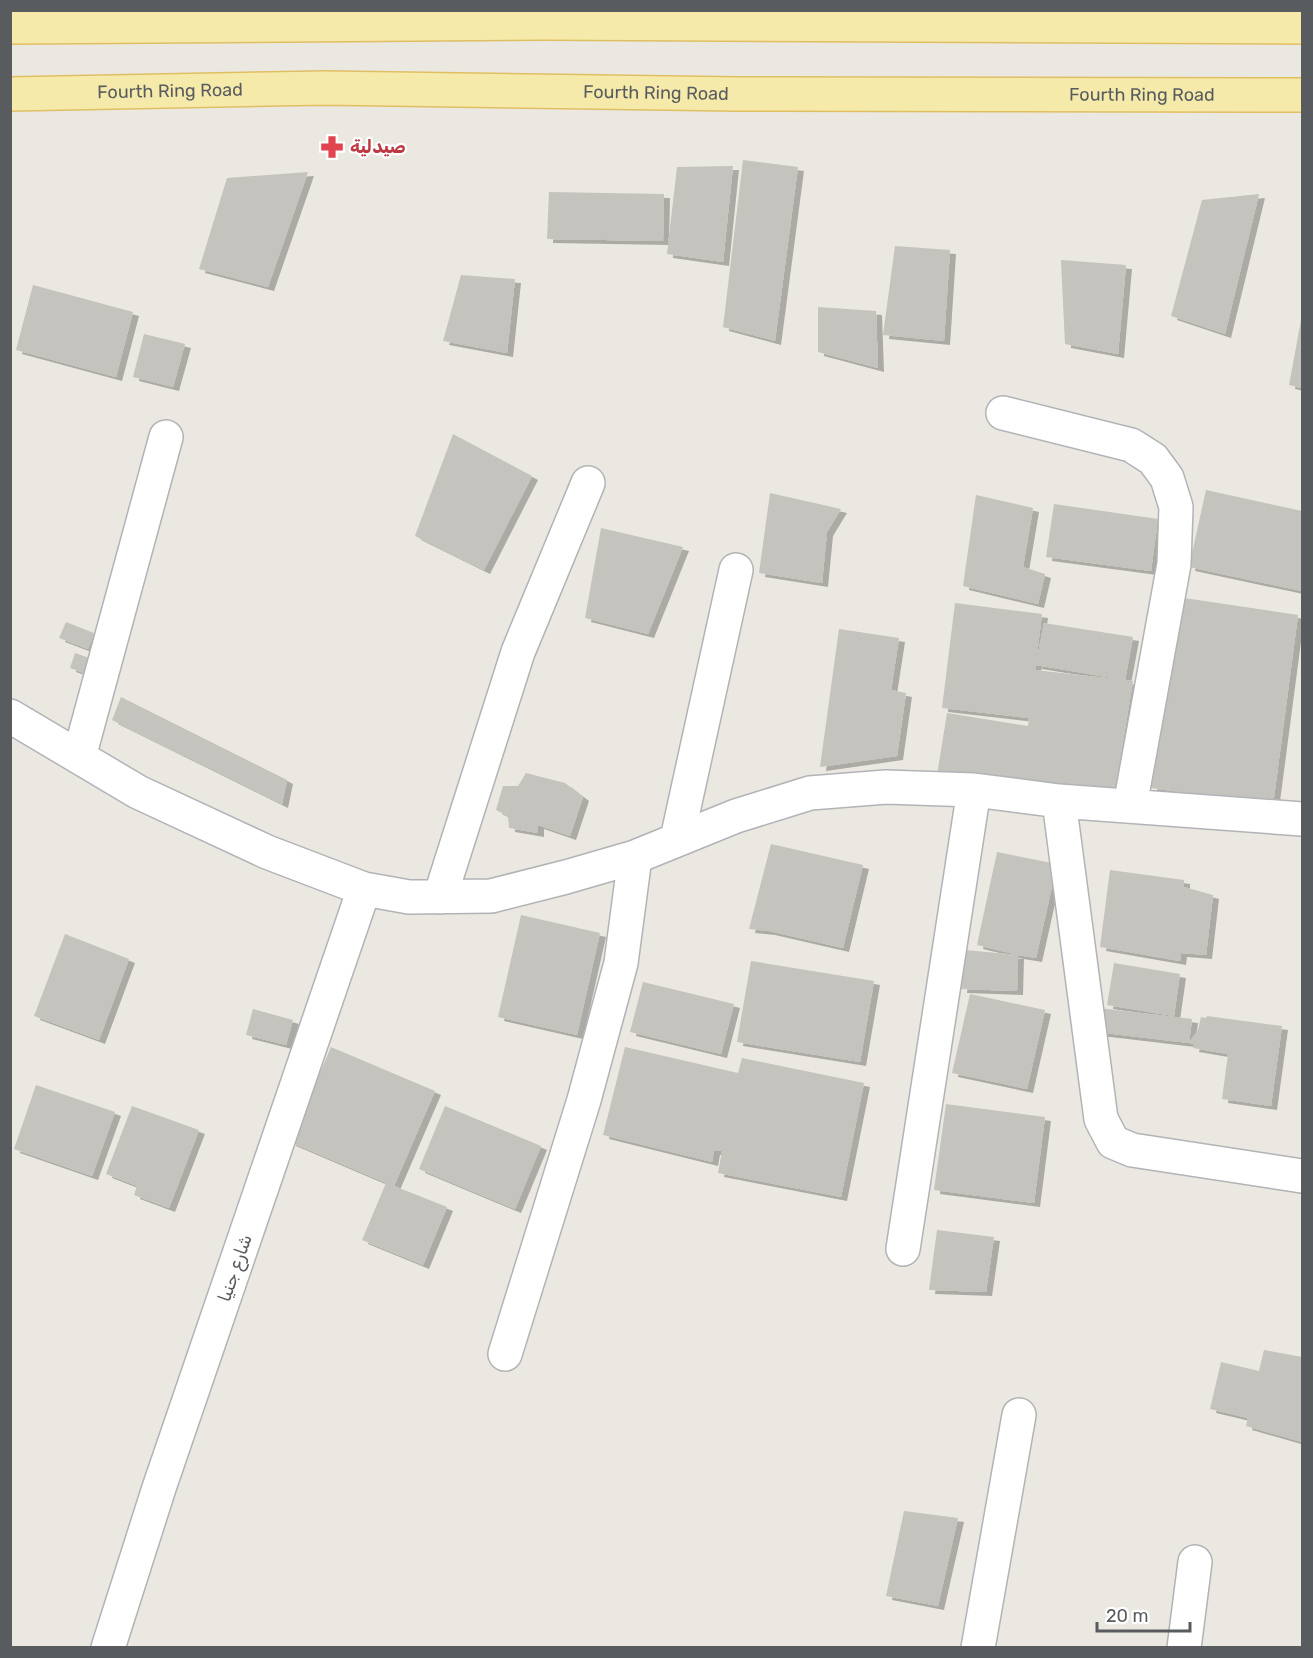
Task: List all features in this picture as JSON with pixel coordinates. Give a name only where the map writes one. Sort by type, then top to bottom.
[{"type":"main road","points":[[10,27],[569,23],[1302,27]]},
{"type":"main road","name":"Fourth Ring Road","points":[[10,94],[325,88],[737,94],[1302,94]]},
{"type":"street","points":[[1003,413],[1131,445],[1153,459],[1167,478],[1176,507],[1174,564],[1130,806]]},
{"type":"street","points":[[79,757],[166,437]]},
{"type":"street","points":[[440,897],[518,652],[588,483]]},
{"type":"street","points":[[677,839],[736,570]]},
{"type":"street","points":[[10,716],[138,792],[256,848],[364,889],[409,897],[491,896],[635,857],[736,816],[810,793],[886,788],[974,790],[1059,801],[1302,819]]},
{"type":"street","points":[[903,1249],[974,790]]},
{"type":"street","points":[[1059,801],[1101,1119],[1113,1142],[1132,1150],[1302,1176]]},
{"type":"street","points":[[506,1354],[584,1100],[621,963],[635,857]]},
{"type":"street","name":"شارع جنيا","points":[[108,1647],[159,1488],[364,889]]},
{"type":"street","points":[[978,1647],[1019,1415]]},
{"type":"street","points":[[1184,1647],[1195,1562]]},
{"type":"building","points":[[743,160],[798,167],[775,341],[723,327]]},
{"type":"building","points":[[733,166],[723,262],[667,254],[677,167]]},
{"type":"building","points":[[308,172],[268,287],[199,269],[227,178]]},
{"type":"building","points":[[549,192],[664,194],[663,241],[547,239]]},
{"type":"building","points":[[1259,194],[1225,334],[1171,316],[1202,200]]},
{"type":"building","points":[[895,246],[950,250],[944,341],[883,335]]},
{"type":"building","points":[[1061,260],[1126,265],[1118,354],[1065,344]]},
{"type":"building","points":[[461,275],[515,279],[507,353],[443,341]]},
{"type":"building","points":[[33,285],[133,312],[116,377],[16,350]]},
{"type":"building","points":[[818,307],[876,311],[878,368],[818,352]]},
{"type":"building","points":[[1302,320],[1302,388],[1289,385]]},
{"type":"building","points":[[144,334],[185,344],[173,387],[133,377]]},
{"type":"building","points":[[453,434],[532,476],[484,570],[415,536]]},
{"type":"building","points":[[1206,490],[1302,511],[1302,591],[1189,567]]},
{"type":"building","points":[[770,493],[841,509],[827,532],[822,583],[759,573]]},
{"type":"building","points":[[976,495],[1033,508],[1023,567],[1045,574],[1038,604],[963,586]]},
{"type":"building","points":[[1054,504],[1158,519],[1151,571],[1046,557]]},
{"type":"building","points":[[601,528],[683,547],[648,634],[585,618]]},
{"type":"building","points":[[1184,598],[1298,615],[1273,805],[1151,788]]},
{"type":"building","points":[[955,603],[1042,614],[1035,670],[1133,681],[1113,802],[937,775],[947,713],[1028,726],[1029,718],[942,708]]},
{"type":"building","points":[[66,622],[94,633],[88,649],[59,638]]},
{"type":"building","points":[[1044,623],[1133,637],[1125,680],[1036,665]]},
{"type":"building","points":[[839,629],[899,638],[891,690],[906,693],[897,756],[820,767]]},
{"type":"building","points":[[75,653],[92,659],[87,674],[70,668]]},
{"type":"building","points":[[121,697],[287,780],[282,804],[112,720]]},
{"type":"building","points":[[526,773],[565,783],[583,797],[570,836],[538,825],[538,833],[509,828],[508,816],[496,810],[503,786],[518,786]]},
{"type":"building","points":[[771,844],[863,865],[843,948],[769,931],[749,929]]},
{"type":"building","points":[[997,852],[1057,864],[1036,958],[977,945]]},
{"type":"building","points":[[1110,870],[1184,880],[1184,887],[1213,895],[1206,955],[1181,953],[1180,961],[1100,947]]},
{"type":"building","points":[[521,915],[600,933],[577,1035],[498,1017]]},
{"type":"building","points":[[65,934],[129,959],[99,1040],[34,1016]]},
{"type":"building","points":[[965,950],[1018,955],[1017,991],[961,989]]},
{"type":"building","points":[[751,961],[874,981],[860,1062],[737,1042]]},
{"type":"building","points":[[1114,963],[1180,974],[1174,1016],[1107,1005]]},
{"type":"building","points":[[643,982],[734,1004],[721,1054],[630,1032]]},
{"type":"building","points":[[970,994],[1045,1010],[1027,1089],[952,1073]]},
{"type":"building","points":[[1099,1008],[1192,1019],[1189,1043],[1096,1032]]},
{"type":"building","points":[[253,1009],[293,1020],[286,1045],[246,1035]]},
{"type":"building","points":[[1207,1016],[1282,1026],[1271,1106],[1222,1099],[1228,1054],[1193,1048],[1194,1044],[1189,1043],[1198,1030],[1201,1017],[1206,1018]]},
{"type":"building","points":[[331,1047],[435,1091],[394,1186],[447,1207],[423,1265],[362,1240],[386,1183],[290,1142]]},
{"type":"building","points":[[625,1047],[738,1073],[742,1058],[864,1083],[841,1197],[718,1173],[722,1151],[714,1151],[712,1162],[603,1135]]},
{"type":"building","points":[[36,1085],[115,1112],[92,1176],[14,1149]]},
{"type":"building","points":[[946,1104],[1045,1117],[1034,1203],[934,1190]]},
{"type":"building","points":[[132,1106],[199,1130],[169,1208],[134,1195],[137,1186],[106,1174]]},
{"type":"building","points":[[445,1106],[541,1146],[515,1209],[419,1169]]},
{"type":"building","points":[[937,1230],[994,1237],[986,1292],[929,1290]]},
{"type":"building","points":[[1264,1350],[1302,1357],[1302,1442],[1246,1426],[1248,1418],[1210,1409],[1221,1362],[1259,1371]]},
{"type":"building","points":[[904,1511],[958,1518],[938,1606],[886,1596]]},
{"type":"place","name":"صيدلية","points":[[332,147]]}]
